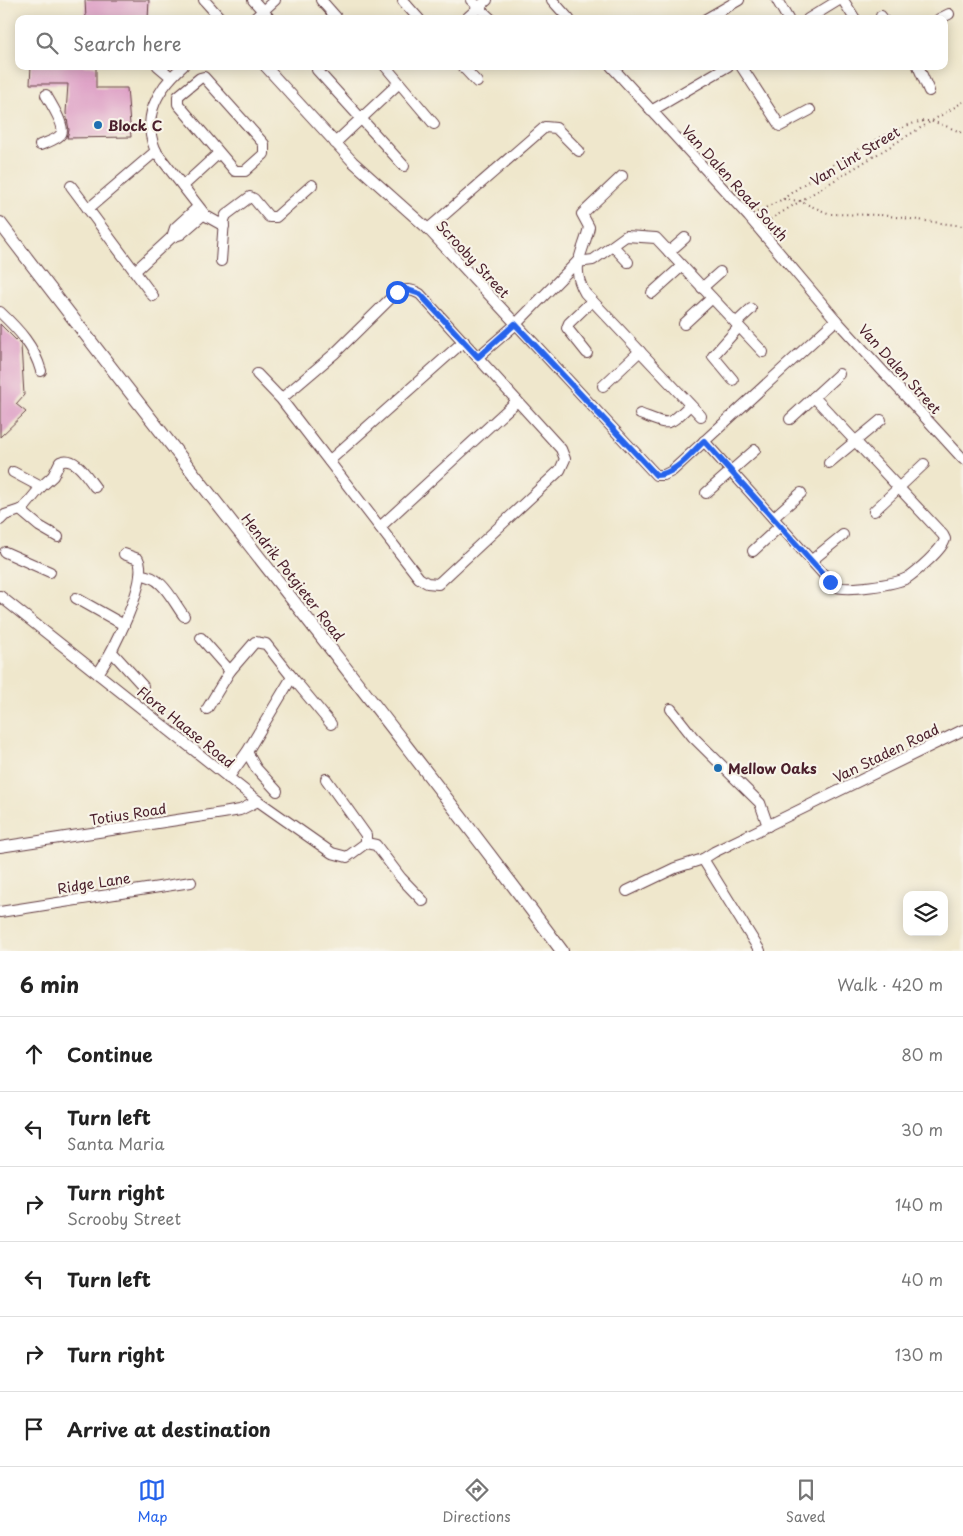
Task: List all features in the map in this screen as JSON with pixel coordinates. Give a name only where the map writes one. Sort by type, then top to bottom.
[{"type":"main road","name":"Hendrik Potgieter Road","points":[[0,223],[100,355],[489,853],[562,951]]},
{"type":"street","points":[[204,0],[218,15]]},
{"type":"street","points":[[253,0],[267,15],[275,0]]},
{"type":"street","points":[[321,0],[334,15]]},
{"type":"street","points":[[471,0],[486,15]]},
{"type":"street","points":[[470,15],[487,0]]},
{"type":"street","points":[[552,0],[565,15]]},
{"type":"street","points":[[713,15],[739,0]]},
{"type":"street","points":[[778,0],[786,15]]},
{"type":"street","points":[[815,15],[839,0]]},
{"type":"street","points":[[843,0],[852,15]]},
{"type":"street","points":[[403,1],[415,15]]},
{"type":"street","points":[[163,70],[171,77]]},
{"type":"street","points":[[179,70],[158,94],[152,107],[150,118],[155,148],[201,210],[213,222],[224,226]]},
{"type":"street","name":"Scrooby Street","points":[[269,70],[353,162],[428,229],[656,475],[664,475],[672,471],[704,441]]},
{"type":"street","points":[[317,70],[404,166]]},
{"type":"street","points":[[388,70],[434,124]]},
{"type":"street","points":[[466,70],[477,82]]},
{"type":"street","name":"Van Dalen Road South","points":[[615,70],[749,217],[836,320]]},
{"type":"street","points":[[651,111],[721,70]]},
{"type":"street","points":[[744,70],[780,126],[810,110]]},
{"type":"street","points":[[920,70],[930,91]]},
{"type":"street","points":[[200,78],[207,79],[264,144],[266,149],[264,154],[240,172],[235,171],[219,153],[177,100],[178,96],[200,78]]},
{"type":"street","points":[[336,143],[399,83]]},
{"type":"street","points":[[40,145],[59,136],[62,129],[46,94]]},
{"type":"street","points":[[428,229],[545,128],[556,128],[579,151]]},
{"type":"street","points":[[88,209],[124,177],[133,172],[155,148]]},
{"type":"street","points":[[183,186],[219,153]]},
{"type":"street","points":[[478,357],[515,324],[577,262],[588,229],[582,216],[583,211],[622,176]]},
{"type":"street","points":[[222,261],[226,215],[247,198],[254,199],[266,214],[272,218],[312,185]]},
{"type":"street","points":[[71,186],[153,296]]},
{"type":"street","points":[[134,271],[172,237],[181,234],[201,210]]},
{"type":"street","points":[[577,262],[593,260],[630,235],[656,238],[763,352]]},
{"type":"street","points":[[668,252],[685,238]]},
{"type":"street","points":[[613,246],[628,262]]},
{"type":"street","points":[[577,262],[582,287],[592,300],[701,416]]},
{"type":"street","points":[[652,293],[682,266]]},
{"type":"street","points":[[702,288],[720,272]]},
{"type":"street","points":[[258,374],[281,400],[422,580],[427,583],[438,584],[564,466],[565,454],[561,449],[464,341],[420,294],[405,289],[397,292],[334,354],[281,400]]},
{"type":"street","points":[[684,324],[712,298]]},
{"type":"street","points":[[587,353],[567,328],[569,323],[592,300]]},
{"type":"street","points":[[733,380],[714,356],[751,309]]},
{"type":"street","points":[[0,312],[21,333],[36,354],[42,371]]},
{"type":"street","points":[[814,397],[945,539],[941,548],[908,577],[901,580],[840,589],[830,582],[704,441],[836,320]]},
{"type":"street","name":"Van Dalen Street","points":[[836,320],[963,459]]},
{"type":"street","points":[[329,461],[464,341]]},
{"type":"street","points":[[603,386],[640,351]]},
{"type":"street","points":[[790,419],[839,374]]},
{"type":"street","points":[[380,527],[517,401]]},
{"type":"street","points":[[640,414],[668,423],[675,420],[690,405]]},
{"type":"street","points":[[829,463],[881,420]]},
{"type":"street","points":[[706,493],[755,450]]},
{"type":"street","points":[[0,520],[3,516],[20,510],[53,476],[60,462],[65,460],[75,464],[95,487]]},
{"type":"street","points":[[874,511],[924,464]]},
{"type":"street","points":[[13,472],[41,487]]},
{"type":"street","points":[[772,518],[801,493]]},
{"type":"street","points":[[20,510],[39,526],[58,537]]},
{"type":"street","points":[[752,551],[780,526]]},
{"type":"street","points":[[811,561],[843,535]]},
{"type":"street","points":[[2,554],[50,572]]},
{"type":"street","points":[[98,674],[112,652],[124,624],[140,575],[141,568],[138,559],[124,554]]},
{"type":"street","points":[[140,575],[150,576],[158,580],[184,616]]},
{"type":"street","name":"Flora Haase Road","points":[[0,596],[228,778],[337,857],[346,857],[363,844]]},
{"type":"street","points":[[76,598],[124,624]]},
{"type":"street","points":[[201,638],[230,671]]},
{"type":"street","points":[[207,709],[230,671],[250,645],[259,641],[266,644],[331,724]]},
{"type":"street","points":[[112,652],[144,686]]},
{"type":"street","points":[[228,778],[247,752],[292,677]]},
{"type":"street","points":[[671,708],[693,738],[760,803],[768,826]]},
{"type":"street","name":"Van Staden Road","points":[[628,890],[675,868],[703,860],[714,852],[963,730]]},
{"type":"street","points":[[247,752],[258,770],[277,791]]},
{"type":"street","points":[[326,779],[366,835],[363,844],[376,845],[401,878],[423,901]]},
{"type":"street","name":"Totius Road","points":[[0,847],[240,810],[258,801]]},
{"type":"street","points":[[703,860],[760,951]]},
{"type":"street","name":"Ridge Lane","points":[[0,912],[191,882]]},
{"type":"path","name":"Van Lint Street","points":[[757,227],[962,103]]},
{"type":"path","points":[[749,217],[773,202],[783,199],[812,177],[888,135],[913,124],[933,122],[963,133]]},
{"type":"path","points":[[783,199],[798,201],[830,214],[881,215],[963,226]]},
{"type":"building","points":[[85,0],[149,0],[148,15],[86,15]]},
{"type":"building","name":"Block C","points":[[31,70],[96,70],[96,88],[127,88],[131,137],[67,138],[69,130],[66,113],[68,84],[30,84]]},
{"type":"building","points":[[0,324],[21,345],[24,395],[16,404],[26,412],[0,437]]},
{"type":"place","name":"Block C","points":[[98,125]]},
{"type":"place","name":"Mellow Oaks","points":[[718,768]]},
{"type":"route","points":[[397,292],[405,289],[420,294],[478,357],[515,324],[650,471],[656,475],[664,475],[672,471],[704,441],[830,582]]}]
